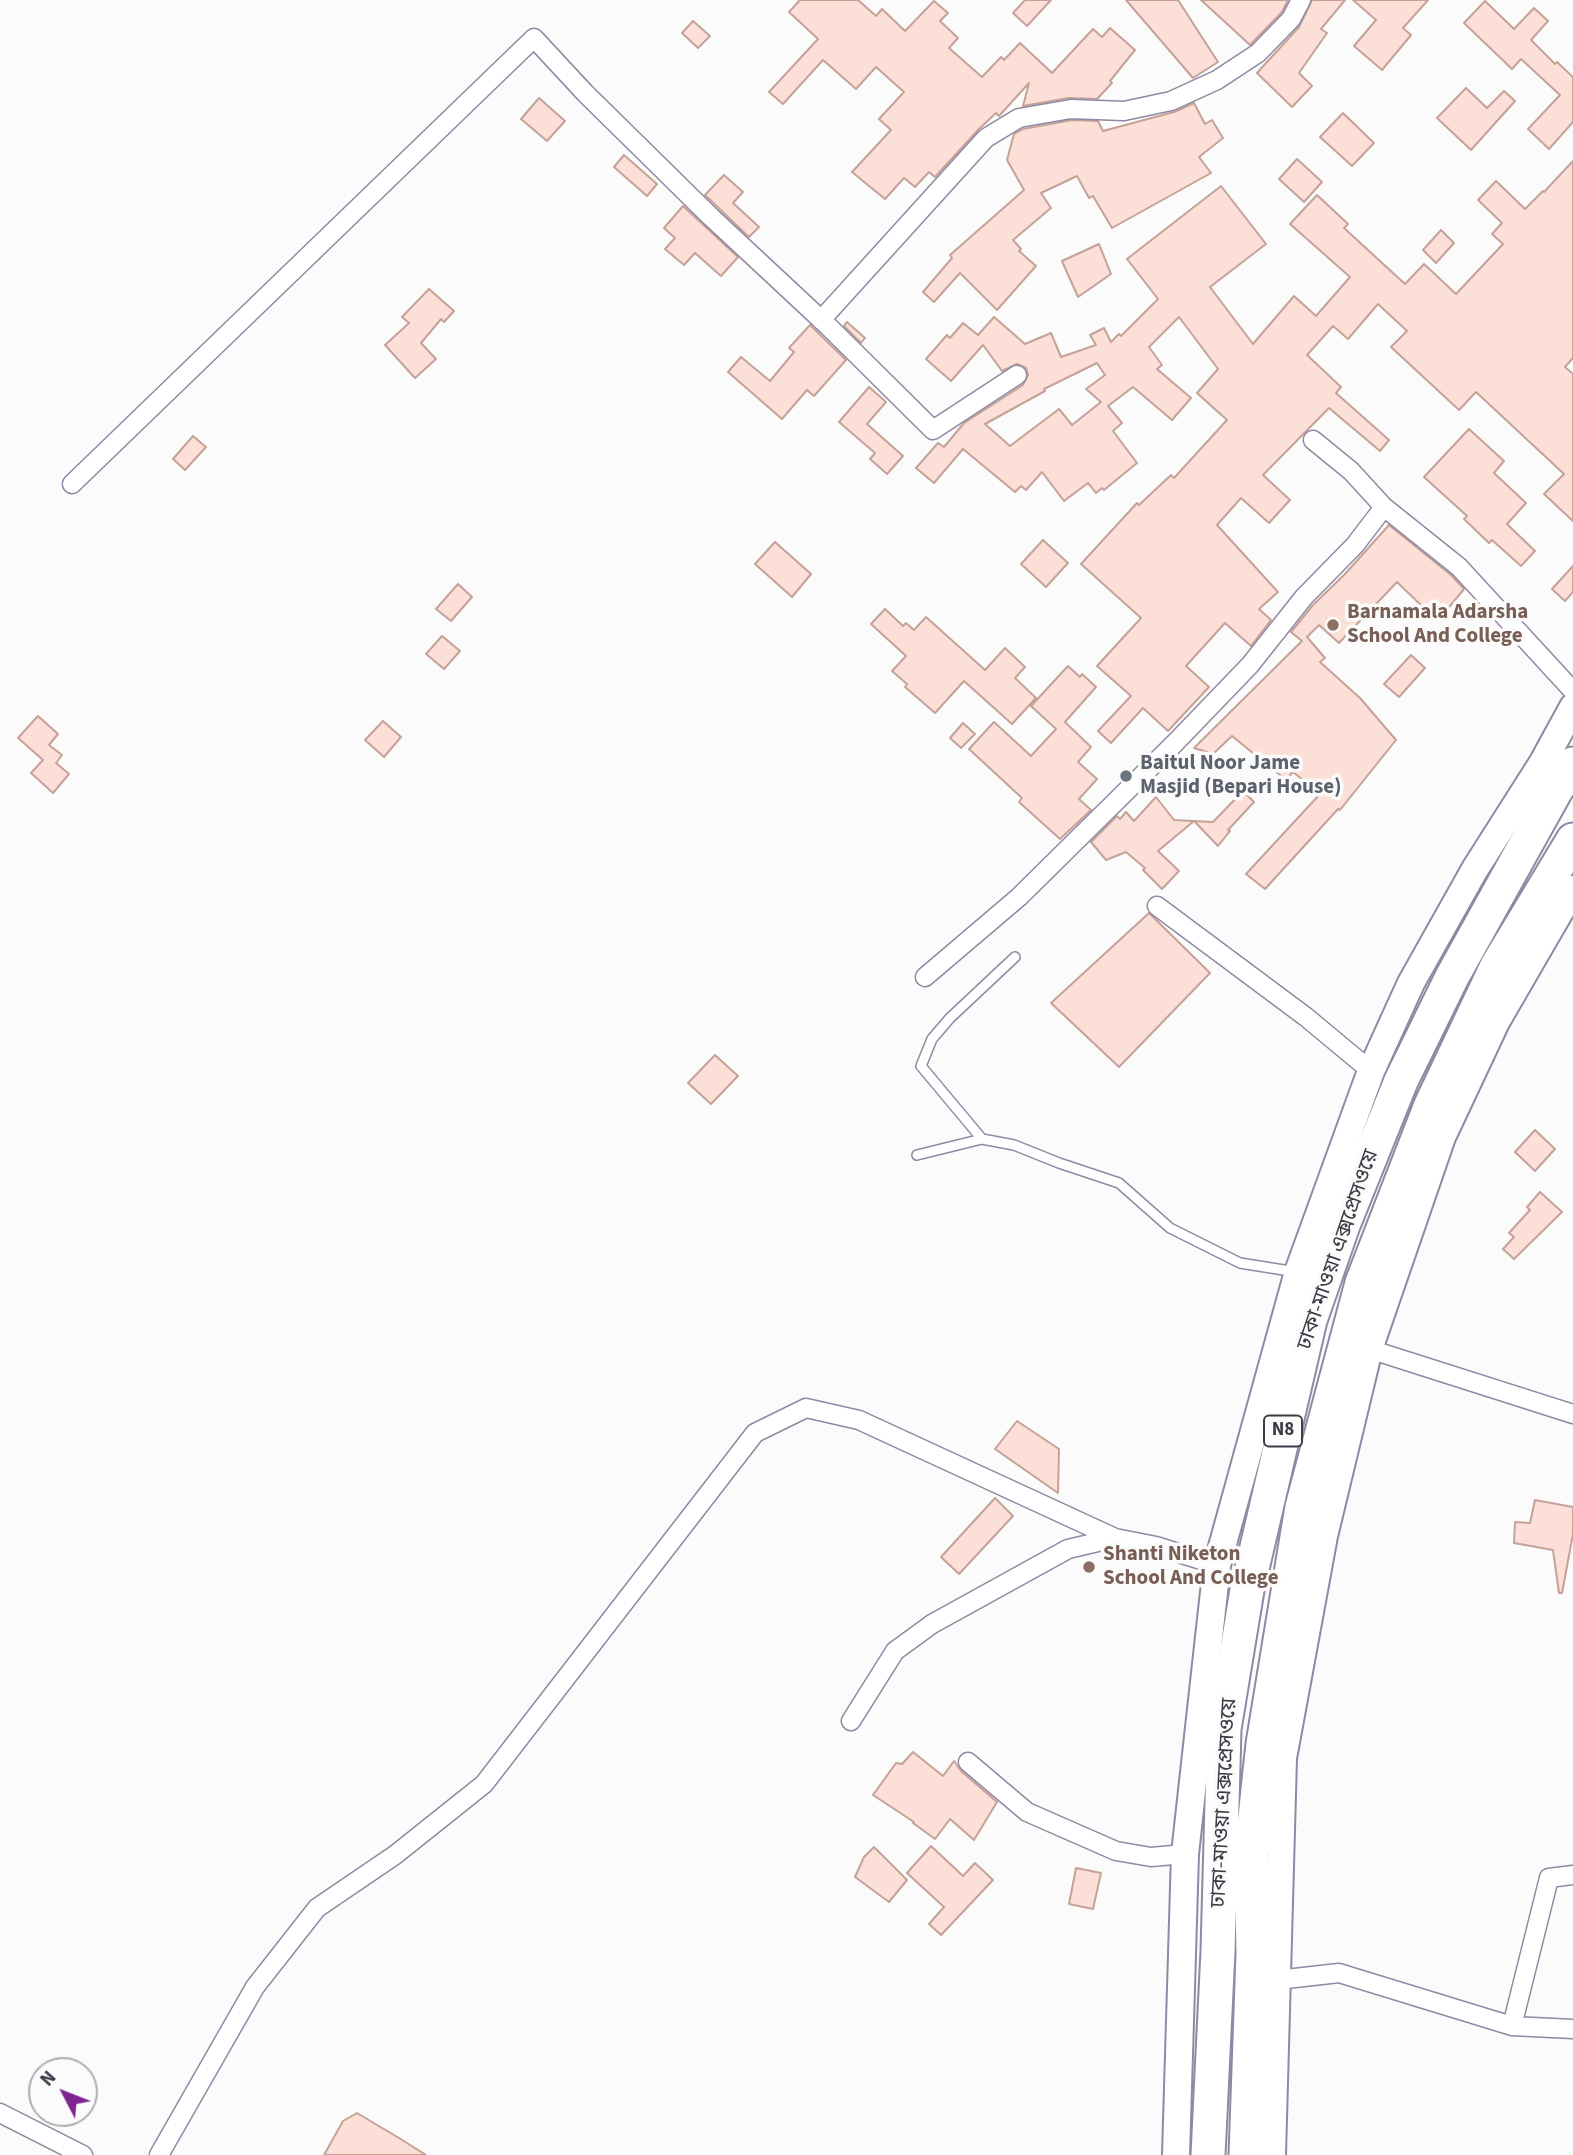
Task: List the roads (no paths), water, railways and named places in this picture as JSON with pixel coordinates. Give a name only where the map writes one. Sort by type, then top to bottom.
[{"type":"highway","name":"ঢাকা-মাওয়া এক্সপ্রেসওয়ে","points":[[1208,2155],[1218,1951],[1224,1729],[1247,1590],[1310,1320],[1347,1213],[1401,1082],[1452,976],[1573,764]]},
{"type":"highway","name":"ঢাকা-মাওয়া এক্সপ্রেসওয়ে","points":[[1247,2155],[1253,1954],[1251,1854],[1263,1744],[1302,1507],[1362,1283],[1432,1105],[1497,966],[1573,840]]},
{"type":"main road","points":[[1176,2155],[1185,1854],[1217,1565],[1298,1272],[1371,1071],[1411,983],[1475,869],[1543,762],[1573,707]]},
{"type":"main road","points":[[1272,2155],[1283,1758],[1324,1536],[1369,1349],[1442,1137],[1496,1022],[1573,889]]},
{"type":"street","points":[[821,320],[986,138],[1019,118],[1071,109],[1124,111],[1171,101],[1217,80],[1258,53],[1291,19],[1301,0]]},
{"type":"street","points":[[72,484],[534,38],[653,160],[933,430],[1017,375]]},
{"type":"street","points":[[1313,440],[1351,471],[1384,507],[1459,567],[1573,691]]},
{"type":"street","points":[[925,978],[1019,897],[1174,744],[1250,665],[1304,597],[1355,545],[1384,507]]},
{"type":"street","points":[[1157,906],[1306,1017],[1371,1071]]},
{"type":"street","points":[[1369,1349],[1573,1415]]},
{"type":"street","points":[[159,2155],[256,1987],[317,1908],[395,1855],[484,1784],[755,1433],[806,1408],[859,1420],[1115,1538],[1156,1546],[1217,1565]]},
{"type":"street","points":[[850,1721],[895,1651],[932,1624],[1068,1549],[1115,1538]]},
{"type":"street","points":[[968,1762],[1027,1812],[1116,1851],[1151,1857],[1185,1854]]},
{"type":"street","points":[[1512,2026],[1549,1878],[1573,1875]]},
{"type":"street","points":[[1277,1980],[1339,1973],[1512,2026],[1573,2029]]},
{"type":"street","points":[[0,2113],[83,2155]]},
{"type":"lane","points":[[982,1139],[921,1066],[932,1039],[950,1018],[1016,957]]},
{"type":"lane","points":[[917,1155],[982,1139],[1014,1145],[1119,1183],[1170,1228],[1240,1263],[1298,1272]]},
{"type":"place","name":"Barnamala Adarsha School And College","points":[[1333,625]]},
{"type":"place","name":"Baitul Noor Jame Masjid (Bepari House)","points":[[1126,776]]},
{"type":"place","name":"Shanti Niketon School And College","points":[[1089,1567]]}]
